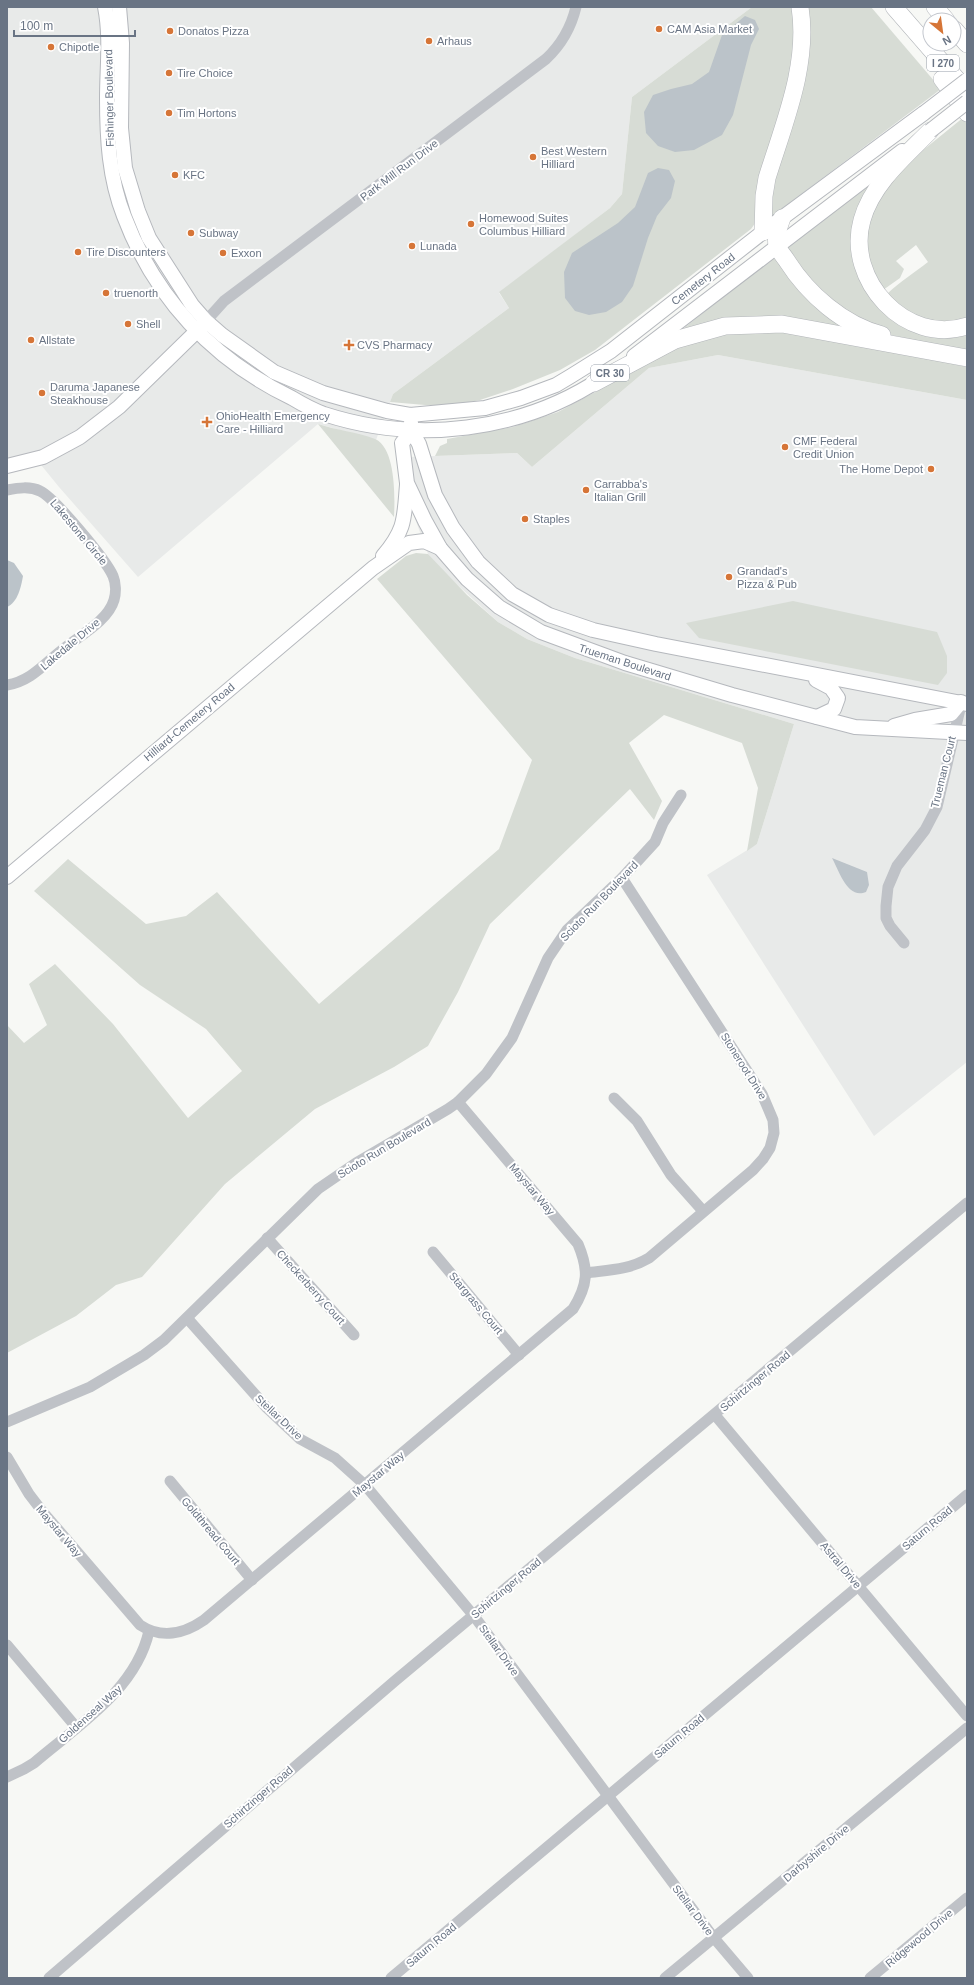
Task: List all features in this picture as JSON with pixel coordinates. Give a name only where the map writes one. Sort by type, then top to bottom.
[{"type":"highway","points":[[763,232],[764,196],[767,178],[798,74],[802,48],[800,7]]},
{"type":"highway","name":"I 270","points":[[894,7],[967,91]]},
{"type":"highway","points":[[918,35],[944,82],[967,113]]},
{"type":"highway","points":[[930,131],[888,174],[870,201],[862,220],[859,235],[861,260],[867,277],[876,293],[888,306],[901,316],[917,324],[935,328],[952,329],[967,326]]},
{"type":"highway","points":[[782,218],[777,233],[777,246],[794,271],[823,303],[850,322],[870,332],[967,357]]},
{"type":"highway","points":[[594,383],[675,340],[726,326],[782,324],[967,357]]},
{"type":"main road","name":"Fishinger Boulevard","points":[[105,7],[108,41],[107,132],[116,192],[124,216],[145,259],[160,284],[201,326],[226,359],[268,387],[323,414],[381,428],[412,431]]},
{"type":"main road","name":"Fishinger Boulevard","points":[[119,7],[122,42],[121,128],[125,168],[138,211],[149,238],[185,295],[201,326],[281,375],[323,393],[387,411],[410,415]]},
{"type":"main road","name":"Cemetery Road","points":[[410,415],[485,408],[521,398],[556,385],[610,351],[763,232],[967,80]]},
{"type":"main road","name":"Cemetery Road","points":[[412,431],[479,426],[508,420],[547,407],[594,383],[633,356],[851,188],[930,131],[967,102]]},
{"type":"main road","points":[[7,466],[43,456],[80,437],[119,407],[201,326]]},
{"type":"main road","name":"Trueman Boulevard","points":[[410,415],[412,431],[419,444],[435,495],[453,528],[478,562],[512,594],[549,615],[593,630],[793,672],[964,703]]},
{"type":"main road","name":"Trueman Boulevard","points":[[412,431],[402,443],[407,483],[440,548],[467,579],[499,607],[541,632],[625,664],[732,695],[855,727],[881,730],[960,732]]},
{"type":"main road","name":"Hilliard-Cemetery Road","points":[[372,568],[385,554],[402,528],[404,522],[407,483]]},
{"type":"main road","name":"Hilliard-Cemetery Road","points":[[7,877],[372,568],[409,543],[424,541],[440,548]]},
{"type":"main road","points":[[571,644],[582,640],[593,630]]},
{"type":"main road","points":[[793,672],[824,683],[836,692],[838,701],[834,709],[817,717]]},
{"type":"main road","points":[[881,730],[915,720],[951,714],[964,703]]},
{"type":"main road","points":[[960,732],[967,723]]},
{"type":"street","name":"Park Mill Run Drive","points":[[201,326],[224,300],[546,59],[557,49],[566,35],[572,22],[576,7]]},
{"type":"street","name":"Lakestone Circle","points":[[7,490],[32,489],[51,498],[98,554],[112,574],[115,586]]},
{"type":"street","name":"Lakedale Drive","points":[[7,685],[20,682],[36,672],[50,659],[100,620],[112,605],[115,586]]},
{"type":"street","name":"Trueman Court","points":[[904,943],[890,926],[886,918],[888,887],[897,866],[924,830],[937,807],[947,769],[960,732],[964,703]]},
{"type":"street","name":"Scioto Run Boulevard","points":[[7,1422],[90,1387],[144,1355],[164,1340],[318,1189],[356,1163],[458,1102],[486,1074],[512,1038],[548,958],[567,930],[622,878],[655,842],[663,823],[681,795]]},
{"type":"street","name":"Stoneroot Drive","points":[[586,1273],[625,1269],[638,1265],[648,1258],[753,1170],[770,1148],[774,1133],[773,1120],[762,1094],[622,878]]},
{"type":"street","points":[[614,1098],[637,1120],[671,1175],[703,1211]]},
{"type":"street","name":"Maystar Way","points":[[7,1457],[28,1494],[130,1615],[150,1631],[174,1633],[196,1626],[520,1355],[573,1309],[582,1292],[586,1273],[584,1257],[570,1233],[458,1102]]},
{"type":"street","name":"Schirtzinger Road","points":[[49,1978],[280,1778],[967,1203]]},
{"type":"street","name":"Checkerberry Court","points":[[267,1238],[354,1335]]},
{"type":"street","name":"Stargrass Court","points":[[433,1252],[520,1355]]},
{"type":"street","name":"Stellar Drive","points":[[187,1318],[267,1408],[300,1439],[335,1458],[365,1485],[474,1616],[714,1938],[748,1978]]},
{"type":"street","name":"Astral Drive","points":[[715,1415],[967,1716]]},
{"type":"street","name":"Goldthread Court","points":[[170,1481],[252,1580]]},
{"type":"street","name":"Saturn Road","points":[[391,1978],[967,1495]]},
{"type":"street","name":"Goldenseal Way","points":[[7,1777],[34,1763],[120,1689],[137,1665],[150,1631]]},
{"type":"street","points":[[7,1645],[76,1727]]},
{"type":"street","name":"Darbyshire Drive","points":[[665,1978],[967,1728]]},
{"type":"street","name":"Ridgewood Drive","points":[[870,1978],[967,1898]]},
{"type":"shaded area","points":[[7,7],[752,7],[632,97],[622,194],[610,208],[499,293],[509,308],[393,394],[376,440],[318,424],[138,577],[37,460],[7,467]]},
{"type":"shaded area","points":[[752,7],[795,7],[796,44],[756,222],[751,229],[595,350],[560,370],[513,389],[480,400],[455,405],[425,405],[390,402],[393,394],[509,308],[499,292],[610,208],[622,194],[632,97]]},
{"type":"shaded area","points":[[808,7],[871,7],[941,89],[771,217],[769,198]]},
{"type":"shaded area","points":[[745,16],[755,20],[759,29],[751,45],[733,115],[722,135],[694,150],[675,152],[658,146],[646,133],[644,112],[653,95],[692,84],[709,72],[722,35]]},
{"type":"shaded area","points":[[964,117],[967,121],[967,320],[941,324],[908,314],[887,294],[928,262],[916,245],[896,261],[904,269],[900,278],[883,290],[868,266],[866,227],[875,204],[889,183],[922,151]]},
{"type":"shaded area","points":[[658,168],[669,170],[675,181],[671,198],[657,216],[648,238],[633,286],[622,302],[606,312],[589,315],[575,311],[565,298],[564,272],[572,253],[618,223],[635,207],[648,173]]},
{"type":"shaded area","points":[[876,179],[855,244],[890,314],[967,331],[967,352],[878,332],[830,304],[786,248]]},
{"type":"shaded area","points":[[776,255],[868,336],[778,321],[679,332]]},
{"type":"shaded area","points":[[735,330],[806,333],[967,367],[967,400],[718,355],[649,368],[532,467],[517,453],[435,456],[440,446],[447,443],[447,439],[513,427],[558,412],[601,389],[664,350]]},
{"type":"shaded area","points":[[718,355],[967,400],[967,1062],[874,1136],[707,875],[757,844],[794,724],[575,658],[527,639],[498,622],[440,569],[428,554],[413,513],[409,457],[517,453],[532,467],[649,368]]},
{"type":"shaded area","points":[[318,424],[375,439],[382,444],[387,452],[393,474],[394,517]]},
{"type":"shaded area","points":[[416,553],[428,554],[467,595],[498,622],[527,639],[575,658],[794,724],[757,844],[747,851],[758,788],[742,743],[664,715],[629,743],[662,801],[654,820],[630,789],[490,924],[458,992],[428,1046],[394,1067],[315,1109],[225,1184],[142,1277],[116,1285],[76,1316],[7,1353],[7,1025],[24,1043],[47,1025],[29,984],[55,964],[113,1024],[188,1118],[242,1071],[206,1029],[140,985],[34,891],[68,859],[146,924],[186,916],[217,892],[319,1004],[499,849],[532,760],[377,579],[406,556]]},
{"type":"shaded area","points":[[7,560],[14,563],[23,576],[20,589],[14,602],[7,607]]},
{"type":"shaded area","points":[[793,601],[937,632],[947,656],[947,673],[938,685],[699,638],[686,623]]},
{"type":"shaded area","points":[[832,858],[867,872],[869,885],[866,892],[854,892],[849,888],[841,877]]},
{"type":"place","name":"CAM Asia Market","points":[[659,29]]},
{"type":"place","name":"Donatos Pizza","points":[[170,31]]},
{"type":"place","name":"Arhaus","points":[[429,41]]},
{"type":"place","name":"Chipotle","points":[[51,47]]},
{"type":"place","name":"Tire Choice","points":[[169,73]]},
{"type":"place","name":"Tim Hortons","points":[[169,113]]},
{"type":"place","name":"Best Western Hilliard","points":[[533,157]]},
{"type":"place","name":"KFC","points":[[175,175]]},
{"type":"place","name":"Homewood Suites Columbus Hilliard","points":[[471,224]]},
{"type":"place","name":"Subway","points":[[191,233]]},
{"type":"place","name":"Lunada","points":[[412,246]]},
{"type":"place","name":"Tire Discounters","points":[[78,252]]},
{"type":"place","name":"Exxon","points":[[223,253]]},
{"type":"place","name":"truenorth","points":[[106,293]]},
{"type":"place","name":"Shell","points":[[128,324]]},
{"type":"place","name":"Allstate","points":[[31,340]]},
{"type":"place","name":"CVS Pharmacy","points":[[349,345]]},
{"type":"place","name":"Daruma Japanese Steakhouse","points":[[42,393]]},
{"type":"place","name":"OhioHealth Emergency Care - Hilliard","points":[[207,422]]},
{"type":"place","name":"CMF Federal Credit Union","points":[[785,447]]},
{"type":"place","name":"The Home Depot","points":[[931,469]]},
{"type":"place","name":"Carrabba's Italian Grill","points":[[586,490]]},
{"type":"place","name":"Staples","points":[[525,519]]},
{"type":"place","name":"Grandad's Pizza & Pub","points":[[729,577]]}]
